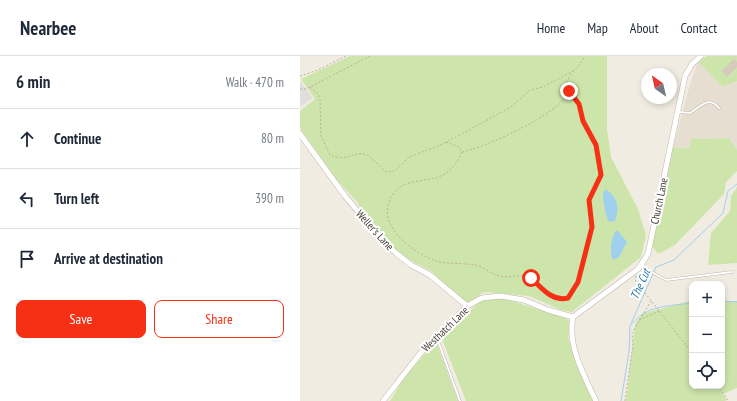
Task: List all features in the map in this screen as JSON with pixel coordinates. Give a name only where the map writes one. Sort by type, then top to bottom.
[{"type":"street","name":"Church Lane","points":[[640,267],[648,254],[685,76],[692,64],[701,56]]},
{"type":"street","name":"Weller's Lane","points":[[300,134],[345,196],[382,240],[411,265],[430,275],[467,306]]},
{"type":"street","points":[[596,401],[573,342],[571,329],[573,317],[640,267]]},
{"type":"street","name":"Westhatch Lane","points":[[383,401],[401,376],[436,337],[467,306],[482,298],[501,296],[524,300],[548,310],[573,317]]},
{"type":"lane","points":[[678,112],[690,113],[705,102],[716,104],[719,108]]},
{"type":"lane","points":[[640,267],[666,280],[732,272]]},
{"type":"lane","points":[[436,337],[460,401]]},
{"type":"path","points":[[300,76],[318,70],[346,56]]},
{"type":"path","points":[[300,90],[310,87],[370,56]]},
{"type":"path","points":[[310,87],[318,94],[320,99],[321,136],[330,155],[338,158],[363,154],[372,158],[386,172],[395,171],[409,157],[446,142],[511,107],[530,90],[543,87],[573,71],[578,67],[585,56]]},
{"type":"path","points":[[462,152],[453,167],[445,174],[406,184],[397,191],[389,201],[386,210],[389,222],[394,229],[422,255],[437,262],[456,262],[477,266],[498,276],[508,278],[524,276],[531,278],[552,297],[560,300],[568,298],[578,282],[592,227],[589,200],[601,175],[596,145],[583,121],[579,104],[564,86],[573,71]]},
{"type":"path","points":[[462,152],[469,151],[495,140],[535,120],[559,106],[566,98],[569,91]]},
{"type":"path","points":[[446,142],[460,147],[462,152]]},
{"type":"path","points":[[640,267],[634,280],[689,349]]},
{"type":"path","points":[[625,401],[633,345],[632,333],[638,320],[651,300]]},
{"type":"path","points":[[638,320],[659,310]]},
{"type":"path","points":[[719,389],[729,401]]},
{"type":"shaded area","points":[[698,62],[723,87],[737,81],[737,150],[728,138],[691,139],[689,149],[673,147],[690,84]]},
{"type":"shaded area","points":[[300,81],[313,98],[300,107]]},
{"type":"green space","points":[[350,56],[607,56],[607,129],[611,157],[638,209],[646,235],[641,257],[572,312],[561,310],[529,296],[484,292],[468,303],[463,303],[431,271],[404,257],[390,244],[367,218],[357,202],[337,180],[300,128],[300,111],[315,99],[301,79]]},
{"type":"green space","points":[[707,56],[737,56],[737,81],[723,87],[698,62]]},
{"type":"green space","points":[[729,138],[737,150],[737,171],[726,182],[724,194],[675,245],[658,254],[652,246],[673,147],[689,149],[691,139]]},
{"type":"green space","points":[[737,187],[737,263],[708,265],[711,233],[730,211],[731,196]]},
{"type":"green space","points":[[482,299],[506,299],[563,317],[571,322],[568,338],[594,401],[466,401],[442,339]]},
{"type":"green space","points":[[689,301],[689,389],[725,389],[725,301],[737,301],[737,388],[723,394],[727,400],[626,401],[635,324],[642,314]]},
{"type":"green space","points":[[436,341],[458,401],[390,401],[404,378]]},
{"type":"water","points":[[606,189],[617,203],[618,207],[615,221],[609,222],[606,215],[603,193]]},
{"type":"water","points":[[617,230],[627,242],[619,257],[613,260],[611,245],[613,236]]},
{"type":"building","points":[[734,59],[737,62],[737,67],[727,77],[721,71]]},
{"type":"waterway","name":"The Cut","points":[[621,401],[629,352],[630,326],[656,267],[674,260],[723,213],[728,191],[737,184]]},
{"type":"waterway","points":[[725,301],[737,302]]},
{"type":"waterway","points":[[632,324],[644,313],[651,310],[689,303]]},
{"type":"route","points":[[531,278],[552,297],[560,300],[568,298],[578,282],[580,268],[592,227],[589,200],[601,175],[596,145],[583,121],[579,104],[569,91]]}]
